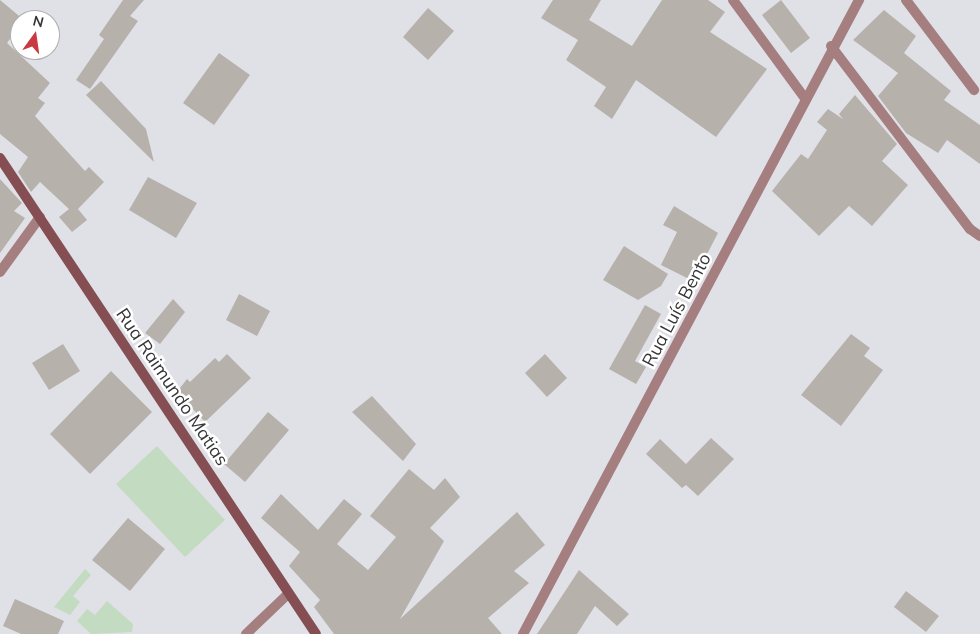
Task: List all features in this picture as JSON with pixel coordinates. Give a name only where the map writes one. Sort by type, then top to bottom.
[{"type":"street","points":[[733,0],[804,97]]},
{"type":"street","name":"Rua Luís Bento","points":[[523,634],[668,364],[831,46],[859,0]]},
{"type":"street","points":[[906,0],[974,90]]},
{"type":"street","points":[[831,46],[970,230],[980,236]]},
{"type":"street","name":"Rua Raimundo Matias","points":[[0,158],[316,634]]},
{"type":"street","points":[[0,272],[40,217]]},
{"type":"street","points":[[246,634],[288,594]]},
{"type":"green space","points":[[157,446],[225,520],[185,557],[116,484]]},
{"type":"green space","points":[[85,569],[91,575],[73,596],[80,602],[70,615],[54,607]]},
{"type":"green space","points":[[107,601],[133,624],[132,632],[91,634],[77,621],[87,609],[95,615]]},
{"type":"building","points":[[0,0],[12,10],[10,10],[10,39],[7,43],[10,46],[10,60],[25,60],[50,83],[38,98],[45,103],[35,116],[85,171],[89,167],[104,182],[78,209],[87,220],[72,232],[59,217],[69,209],[40,182],[31,192],[18,172],[28,157],[0,134]]},
{"type":"building","points":[[123,0],[144,0],[130,16],[138,21],[90,89],[76,80],[104,39],[99,35]]},
{"type":"building","points":[[553,0],[601,0],[589,20],[632,46],[662,0],[708,0],[725,12],[710,32],[767,69],[716,137],[636,80],[612,119],[594,106],[606,87],[566,60],[578,40],[541,18]]},
{"type":"building","points":[[781,0],[810,38],[791,53],[762,15]]},
{"type":"building","points":[[428,8],[454,31],[428,60],[403,37]]},
{"type":"building","points":[[884,10],[916,36],[904,53],[951,91],[944,100],[980,125],[980,164],[947,140],[938,153],[906,133],[878,96],[898,73],[853,40]]},
{"type":"building","points":[[219,53],[250,75],[214,125],[183,103]]},
{"type":"building","points":[[101,81],[146,129],[154,162],[86,95]]},
{"type":"building","points":[[855,95],[897,144],[882,161],[908,185],[872,226],[849,206],[819,236],[772,191],[801,154],[808,159],[827,130],[817,122],[828,109],[843,119],[839,114]]},
{"type":"building","points":[[148,177],[197,203],[176,238],[129,210]]},
{"type":"building","points":[[0,179],[22,203],[14,211],[25,218],[0,253]]},
{"type":"building","points":[[674,206],[718,233],[693,281],[661,265],[677,232],[663,225]]},
{"type":"building","points":[[624,246],[668,274],[661,286],[638,300],[603,280]]},
{"type":"building","points":[[239,294],[270,311],[257,336],[226,320]]},
{"type":"building","points":[[173,299],[185,312],[160,344],[145,333]]},
{"type":"building","points":[[645,305],[661,314],[635,361],[646,367],[636,384],[609,369]]},
{"type":"building","points":[[851,334],[870,348],[864,356],[883,370],[841,426],[801,395]]},
{"type":"building","points":[[63,344],[80,371],[49,390],[32,363]]},
{"type":"building","points":[[227,354],[251,378],[205,422],[177,392],[187,379],[190,382],[215,358],[219,362]]},
{"type":"building","points":[[545,354],[567,378],[547,397],[525,373]]},
{"type":"building","points":[[111,371],[152,412],[90,474],[50,434]]},
{"type":"building","points":[[372,396],[416,444],[403,461],[352,412]]},
{"type":"building","points":[[268,412],[289,430],[245,482],[224,464]]},
{"type":"building","points":[[711,438],[734,459],[698,496],[686,485],[682,488],[646,454],[660,439],[686,464]]},
{"type":"building","points":[[409,469],[434,490],[445,478],[460,497],[430,528],[444,541],[400,619],[517,512],[545,545],[514,571],[529,583],[488,618],[502,634],[334,634],[314,607],[320,600],[289,566],[300,552],[261,518],[281,494],[318,530],[344,499],[362,514],[337,544],[368,570],[396,537],[370,516]]},
{"type":"building","points":[[128,518],[165,549],[130,591],[92,560]]},
{"type":"building","points":[[579,570],[629,614],[617,626],[595,606],[577,634],[537,634]]},
{"type":"building","points":[[906,591],[939,616],[926,632],[894,607]]},
{"type":"building","points":[[15,599],[64,621],[58,634],[21,634],[3,626]]}]
